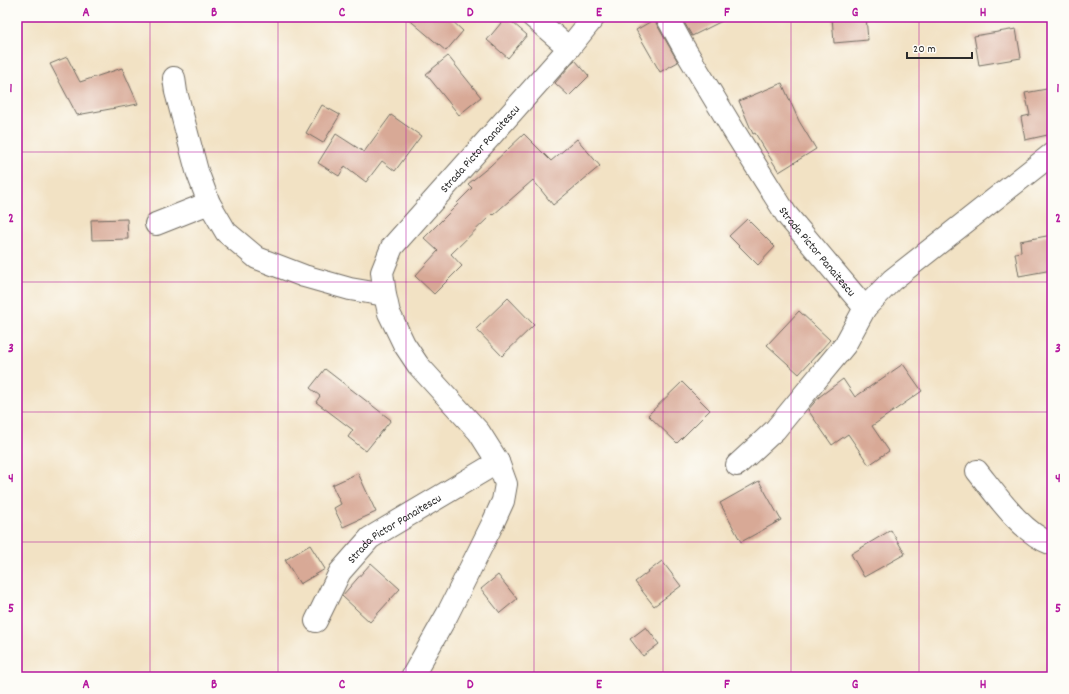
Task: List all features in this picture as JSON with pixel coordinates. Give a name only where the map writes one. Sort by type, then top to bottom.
[{"type":"street","points":[[533,17],[569,48]]},
{"type":"street","name":"Strada Pictor Panaitescu","points":[[412,677],[453,602],[503,501],[506,484],[498,462],[479,432],[418,365],[404,344],[389,313],[382,272],[392,247],[569,48],[594,17]]},
{"type":"street","name":"Strada Pictor Panaitescu","points":[[667,17],[684,48],[786,214],[865,308]]},
{"type":"street","points":[[174,78],[176,92],[197,170],[209,203],[226,232],[257,258],[304,276],[350,289],[385,295]]},
{"type":"street","points":[[737,465],[775,430],[845,345],[865,308],[892,280],[1052,154]]},
{"type":"street","points":[[156,224],[209,203]]},
{"type":"street","name":"Strada Pictor Panaitescu","points":[[316,621],[340,572],[370,538],[498,462]]},
{"type":"street","points":[[977,471],[1021,523],[1044,541],[1052,544]]},
{"type":"building","points":[[406,17],[448,17],[463,31],[446,51]]},
{"type":"building","points":[[506,17],[527,35],[508,58],[487,40]]},
{"type":"building","points":[[681,17],[730,17],[692,36]]},
{"type":"building","points":[[832,17],[866,17],[868,40],[834,43]]},
{"type":"building","points":[[655,19],[678,62],[660,72],[636,30]]},
{"type":"building","points":[[1016,29],[1021,58],[979,65],[974,36]]},
{"type":"building","points":[[448,56],[481,97],[459,115],[426,74]]},
{"type":"building","points":[[67,57],[80,82],[122,68],[138,104],[77,115],[50,64]]},
{"type":"building","points":[[575,60],[589,76],[569,96],[555,83]]},
{"type":"building","points":[[782,83],[799,121],[816,149],[779,172],[755,133],[753,134],[739,101]]},
{"type":"building","points":[[1052,88],[1052,134],[1025,140],[1021,117],[1030,115],[1025,93]]},
{"type":"building","points":[[322,105],[340,115],[323,143],[306,133]]},
{"type":"building","points":[[391,115],[421,136],[395,171],[382,161],[366,182],[345,166],[339,176],[318,163],[336,134],[364,152]]},
{"type":"building","points":[[524,134],[551,161],[577,139],[600,166],[553,205],[533,180],[493,215],[492,214],[451,254],[462,266],[434,294],[415,276],[438,251],[424,238],[472,188],[468,184],[490,166]]},
{"type":"building","points":[[127,219],[128,239],[92,240],[91,220]]},
{"type":"building","points":[[747,219],[775,247],[758,265],[729,236]]},
{"type":"building","points":[[1052,235],[1052,270],[1019,276],[1015,253],[1021,252],[1020,241]]},
{"type":"building","points":[[508,298],[534,325],[502,356],[476,329]]},
{"type":"building","points":[[799,311],[830,340],[799,374],[767,345]]},
{"type":"building","points":[[903,364],[922,391],[872,426],[889,451],[869,465],[848,434],[832,445],[808,410],[819,397],[843,379],[855,397]]},
{"type":"building","points":[[325,369],[391,420],[366,451],[348,437],[353,430],[316,402],[320,396],[310,388]]},
{"type":"building","points":[[682,382],[710,410],[677,443],[648,415]]},
{"type":"building","points":[[358,473],[376,512],[343,527],[334,508],[341,504],[332,485]]},
{"type":"building","points":[[759,481],[781,520],[741,542],[720,503]]},
{"type":"building","points":[[891,530],[905,554],[864,577],[851,554]]},
{"type":"building","points":[[310,545],[325,569],[300,584],[285,560]]},
{"type":"building","points":[[662,561],[681,586],[654,606],[635,582]]},
{"type":"building","points":[[371,563],[400,589],[370,622],[342,596]]},
{"type":"building","points":[[498,575],[517,599],[500,613],[481,589]]},
{"type":"building","points":[[646,627],[659,644],[643,656],[630,639]]}]
